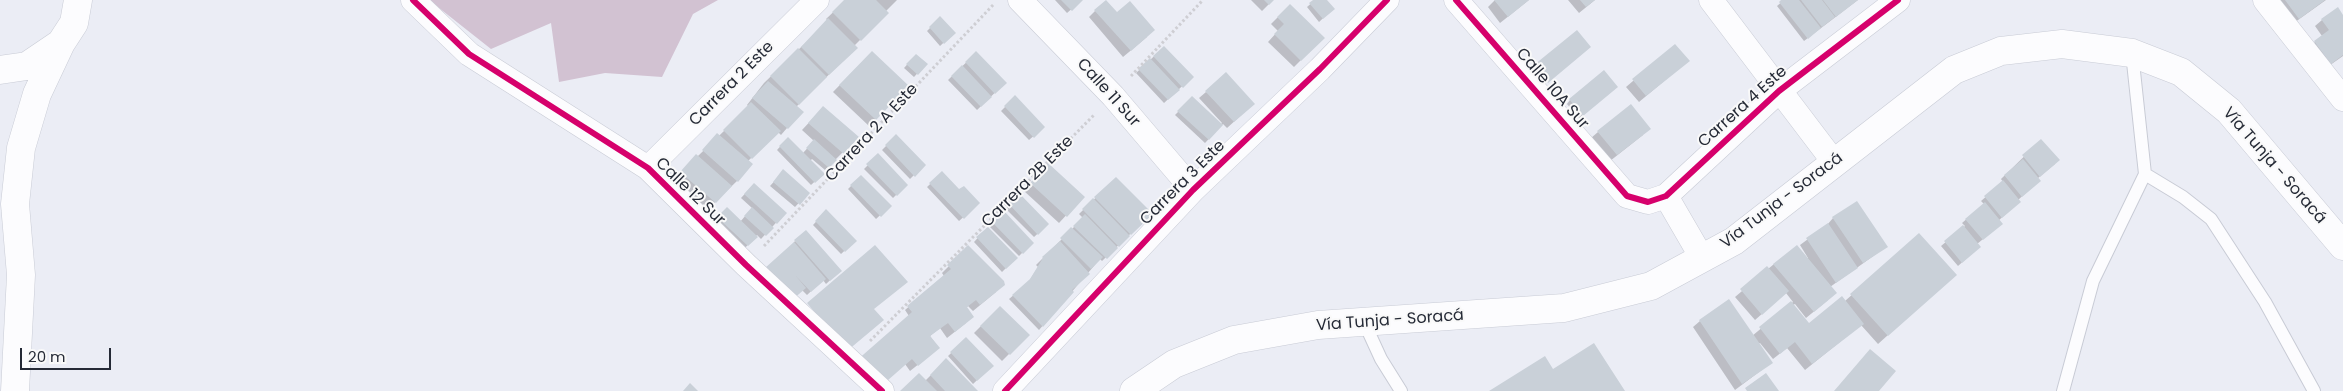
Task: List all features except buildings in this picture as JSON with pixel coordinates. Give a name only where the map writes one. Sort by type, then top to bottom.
[{"type":"main road","points":[[15,391],[21,275],[15,204],[21,148],[34,103],[61,43],[74,23],[78,0]]},
{"type":"main road","points":[[0,70],[27,66],[61,43]]},
{"type":"main road","name":"Vía Tunja - Soracá","points":[[1134,391],[1174,364],[1234,340],[1318,325],[1564,308],[1651,286],[1734,241],[1954,70],[2001,51],[2062,44],[2132,53],[2181,72],[2229,111],[2343,246]]},
{"type":"main road","points":[[0,164],[15,204]]},
{"type":"main road","points":[[0,228],[21,275]]},
{"type":"street","name":"Calle 12 Sur","points":[[413,0],[469,54],[648,168],[746,265],[851,360],[882,391]]},
{"type":"street","name":"Carrera 2 Este","points":[[648,168],[817,0]]},
{"type":"street","name":"Calle 11 Sur","points":[[1020,0],[1113,96],[1193,190]]},
{"type":"street","name":"Carrera 3 Este","points":[[1005,391],[1193,190],[1320,69],[1387,0]]},
{"type":"street","name":"Calle 10A Sur","points":[[1456,0],[1627,196],[1648,202],[1666,196]]},
{"type":"street","points":[[1711,0],[1834,162]]},
{"type":"street","name":"Carrera 4 Este","points":[[1666,196],[1779,91],[1898,0]]},
{"type":"street","points":[[2265,0],[2343,99]]},
{"type":"street","points":[[1666,196],[1702,258]]},
{"type":"lane","points":[[2062,391],[2094,281],[2145,174],[2132,53]]},
{"type":"lane","points":[[2145,174],[2183,197],[2212,219],[2265,302],[2314,391]]},
{"type":"lane","points":[[1364,322],[1381,359],[1401,391]]},
{"type":"shaded area","points":[[429,0],[718,0],[693,14],[662,77],[605,73],[559,82],[551,23],[491,49]]},
{"type":"cycle path","points":[[413,0],[469,54],[648,168],[746,265],[882,391]]},
{"type":"cycle path","points":[[1005,391],[1193,190],[1320,69],[1387,0]]},
{"type":"cycle path","points":[[1456,0],[1627,196],[1648,202],[1666,196],[1779,91],[1898,0]]}]
